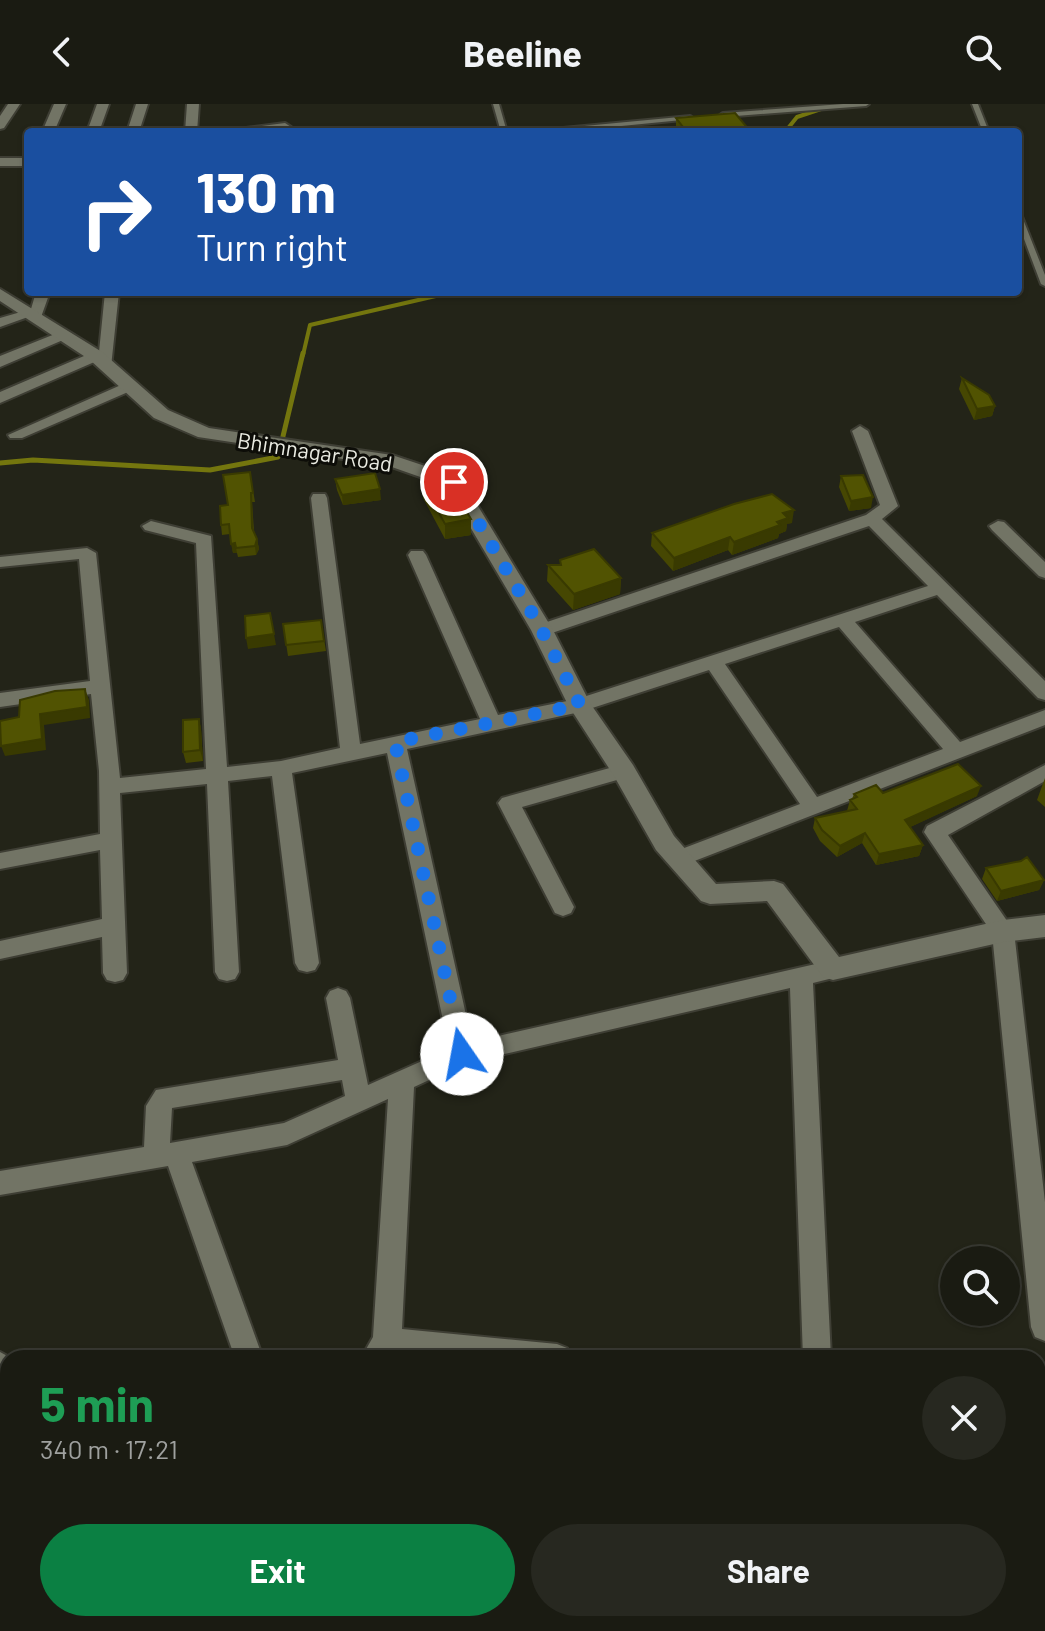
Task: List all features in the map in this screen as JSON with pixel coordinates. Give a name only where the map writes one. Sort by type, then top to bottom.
[{"type":"street","points":[[0,125],[14,104]]},
{"type":"street","points":[[50,128],[60,104]]},
{"type":"street","points":[[94,128],[103,104]]},
{"type":"street","points":[[134,128],[142,104]]},
{"type":"street","points":[[191,128],[193,104]]},
{"type":"street","points":[[277,128],[285,127]]},
{"type":"street","points":[[0,162],[24,162]]},
{"type":"street","name":"Bhimnagar Road","points":[[0,294],[101,360],[161,414],[205,433],[248,442],[392,461],[454,482],[542,630],[580,705],[624,771],[665,843],[710,894],[774,891],[833,969]]},
{"type":"street","points":[[0,323],[31,315],[41,296]]},
{"type":"street","points":[[0,398],[101,360],[111,296]]},
{"type":"street","points":[[0,362],[65,334]]},
{"type":"street","points":[[16,435],[130,386]]},
{"type":"street","points":[[542,630],[872,519],[889,506],[860,431]]},
{"type":"street","points":[[319,498],[351,751]]},
{"type":"street","points":[[872,519],[1045,693]]},
{"type":"street","points":[[151,526],[205,540],[227,972]]},
{"type":"street","points":[[998,526],[1045,572]]},
{"type":"street","points":[[0,562],[87,553],[110,787],[115,973]]},
{"type":"street","points":[[417,555],[491,722]]},
{"type":"street","points":[[110,787],[281,768],[580,705],[942,587]]},
{"type":"street","points":[[843,619],[956,751]]},
{"type":"street","points":[[713,661],[813,807]]},
{"type":"street","points":[[0,700],[101,686]]},
{"type":"street","points":[[679,859],[1045,717]]},
{"type":"street","points":[[395,742],[462,1054]]},
{"type":"street","points":[[281,768],[307,963]]},
{"type":"street","points":[[563,907],[509,803],[624,771]]},
{"type":"street","points":[[1045,772],[935,832],[1003,931],[1045,1327]]},
{"type":"street","points":[[0,861],[111,840]]},
{"type":"street","points":[[0,950],[113,926]]},
{"type":"street","points":[[0,1183],[287,1134],[462,1054],[1003,931],[1045,926]]},
{"type":"street","points":[[801,977],[817,1350]]},
{"type":"street","points":[[338,998],[358,1100]]},
{"type":"street","points":[[246,1350],[166,1155],[159,1106],[165,1098],[352,1068]]},
{"type":"street","points":[[381,1350],[402,1080]]},
{"type":"lane","points":[[496,104],[503,128]]},
{"type":"lane","points":[[709,116],[866,104]]},
{"type":"lane","points":[[975,104],[984,128]]},
{"type":"lane","points":[[585,128],[694,118]]},
{"type":"lane","points":[[1022,224],[1045,284]]},
{"type":"building","points":[[735,113],[748,128],[684,128],[676,118]]},
{"type":"building","points":[[962,378],[989,395],[995,406],[977,409]]},
{"type":"building","points":[[250,472],[252,528],[257,539],[255,546],[236,548],[235,543],[231,544],[229,524],[221,525],[220,506],[228,505],[223,475]]},
{"type":"building","points":[[375,473],[380,489],[342,495],[335,479]]},
{"type":"building","points":[[863,475],[873,497],[851,501],[841,476]]},
{"type":"building","points":[[446,477],[471,519],[445,524],[422,482]]},
{"type":"building","points":[[772,494],[794,510],[783,513],[788,518],[777,522],[780,525],[734,542],[730,537],[674,558],[652,533],[734,504]]},
{"type":"building","points":[[594,549],[621,578],[574,594],[548,565],[561,565],[560,560]]},
{"type":"building","points":[[270,613],[274,634],[246,638],[245,616]]},
{"type":"building","points":[[321,620],[324,641],[286,645],[283,624]]},
{"type":"building","points":[[85,689],[87,707],[40,714],[42,739],[1,746],[0,721],[19,717],[20,700],[55,691]]},
{"type":"building","points":[[199,719],[200,750],[183,752],[183,720]]},
{"type":"building","points":[[958,764],[981,786],[905,820],[923,845],[879,854],[865,833],[840,846],[822,830],[815,818],[857,809],[850,800],[857,797],[854,794],[876,785],[883,793]]},
{"type":"building","points":[[1027,857],[1044,880],[1001,891],[986,868]]},
{"type":"waterway","points":[[791,128],[789,127],[797,117],[836,104]]},
{"type":"waterway","points":[[303,355],[310,325],[436,296]]},
{"type":"waterway","points":[[0,463],[33,460],[210,470],[278,457],[303,353]]},
{"type":"route","points":[[454,482],[538,623],[580,705],[395,742],[462,1054]]}]
